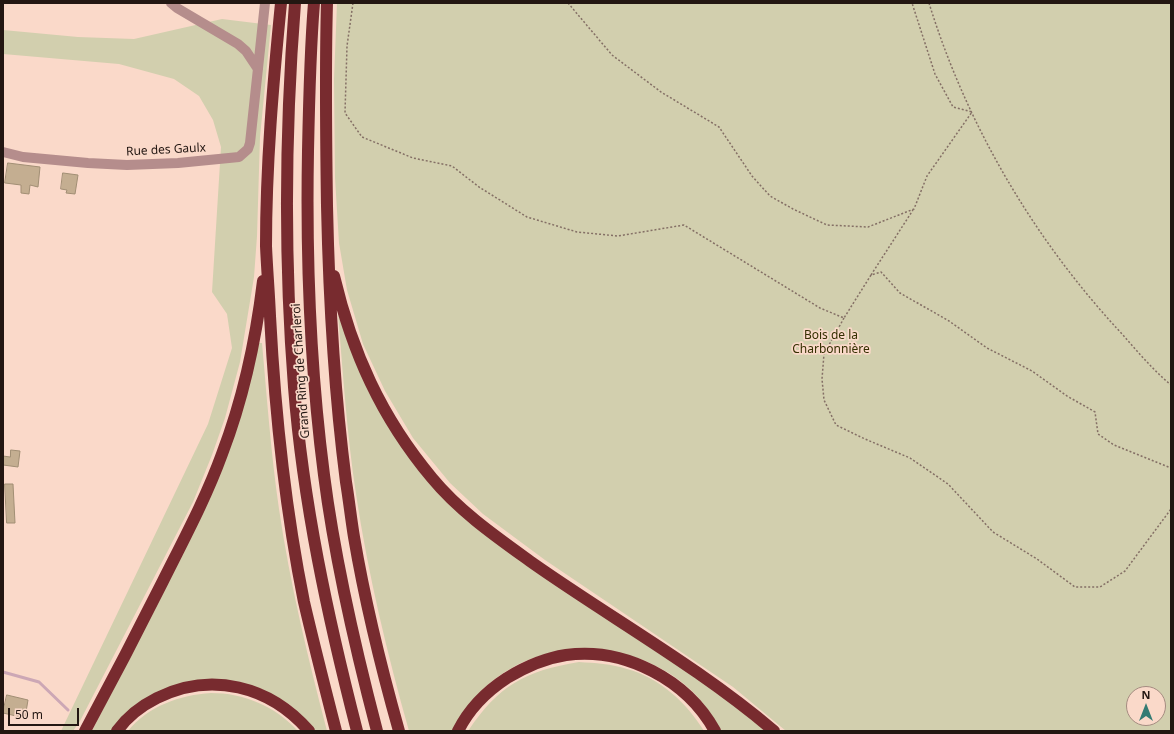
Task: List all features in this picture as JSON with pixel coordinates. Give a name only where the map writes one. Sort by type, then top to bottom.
[{"type":"highway","points":[[281,3],[270,125],[267,184],[266,248],[274,399],[294,547],[316,656],[336,731]]},
{"type":"highway","name":"Grand Ring de Charleroi","points":[[295,3],[289,114],[287,205],[289,297],[294,387],[305,481],[319,569],[338,658],[357,731]]},
{"type":"highway","name":"Grand Ring de Charleroi","points":[[314,3],[307,205],[309,296],[314,386],[324,476],[339,566],[356,651],[377,731]]},
{"type":"highway","points":[[328,3],[326,56],[328,249],[336,403],[354,536],[368,609],[385,681],[399,731]]},
{"type":"highway","points":[[85,731],[192,524],[222,453],[247,369],[262,286],[266,248]]},
{"type":"highway","points":[[328,249],[344,312],[358,356],[393,426],[432,478],[463,509],[494,535],[561,583],[727,694],[774,731]]},
{"type":"highway","points":[[458,731],[477,703],[498,684],[518,672],[538,663],[566,655],[595,654],[620,659],[648,668],[670,680],[692,699],[709,720],[715,731]]},
{"type":"highway","points":[[117,731],[128,718],[140,708],[163,695],[191,686],[216,684],[238,687],[260,694],[274,701],[288,710],[309,731]]},
{"type":"street","points":[[171,3],[238,44],[246,51],[258,69]]},
{"type":"street","name":"Rue des Gaulx","points":[[3,152],[23,157],[127,166],[239,157],[248,149],[250,143],[266,3]]},
{"type":"path","points":[[353,3],[347,46],[345,113],[362,136],[413,158],[452,166],[479,187],[527,218],[577,232],[618,236],[684,225],[820,308],[844,318]]},
{"type":"path","points":[[568,3],[612,55],[661,92],[719,127],[752,176],[770,196],[827,225],[868,227],[914,209]]},
{"type":"path","points":[[912,3],[936,74],[953,108],[972,112]]},
{"type":"path","points":[[930,3],[960,88],[1002,169],[1037,228],[1068,270],[1106,317],[1171,385]]},
{"type":"path","points":[[972,112],[927,176],[914,209],[844,318],[824,354],[822,379],[824,400],[836,425],[910,458],[948,484],[993,532],[1037,559],[1075,587],[1100,587],[1125,571],[1171,509]]},
{"type":"path","points":[[871,276],[881,272],[900,293],[949,321],[987,348],[1032,370],[1067,396],[1095,412],[1098,434],[1114,445],[1171,468]]},
{"type":"green space","name":"Bois de la Charbonnière","points":[[337,3],[1171,3],[1171,731],[786,731],[733,687],[545,560],[483,514],[450,483],[413,438],[385,391],[363,344],[347,290],[339,243],[335,178],[334,79]]},
{"type":"green space","points":[[222,19],[271,25],[260,137],[257,236],[254,277],[240,362],[225,418],[193,502],[80,721],[73,731],[61,731],[208,424],[232,348],[227,314],[212,292],[221,147],[213,120],[199,96],[174,79],[119,64],[3,54],[3,30],[78,37],[134,39]]},
{"type":"green space","points":[[338,314],[351,350],[443,496],[719,693],[766,731],[721,731],[713,717],[698,697],[679,680],[657,667],[634,657],[609,651],[584,649],[559,651],[534,658],[511,668],[484,688],[454,731],[409,731],[393,672],[366,554],[350,449]]},
{"type":"green space","points":[[259,343],[262,343],[269,426],[283,537],[300,621],[327,731],[316,731],[289,704],[262,689],[201,680],[110,731],[92,731],[205,507]]},
{"type":"green space","points":[[579,662],[615,666],[639,673],[651,679],[681,701],[704,731],[468,731],[479,715],[491,702],[515,683],[543,670]]},
{"type":"green space","points":[[211,693],[235,695],[247,698],[269,708],[289,722],[298,731],[128,731],[145,715],[165,703],[188,696]]},
{"type":"building","points":[[8,163],[40,167],[38,187],[30,185],[29,194],[21,193],[21,185],[5,183]]},
{"type":"building","points":[[63,173],[78,175],[75,194],[66,193],[67,190],[61,189]]},
{"type":"building","points":[[11,450],[20,451],[18,467],[3,465],[3,456],[10,457]]},
{"type":"building","points":[[5,484],[13,484],[15,523],[7,523]]},
{"type":"building","points":[[7,695],[28,700],[25,718],[3,713]]},
{"type":"waterway","points":[[3,672],[39,682],[68,710]]}]
